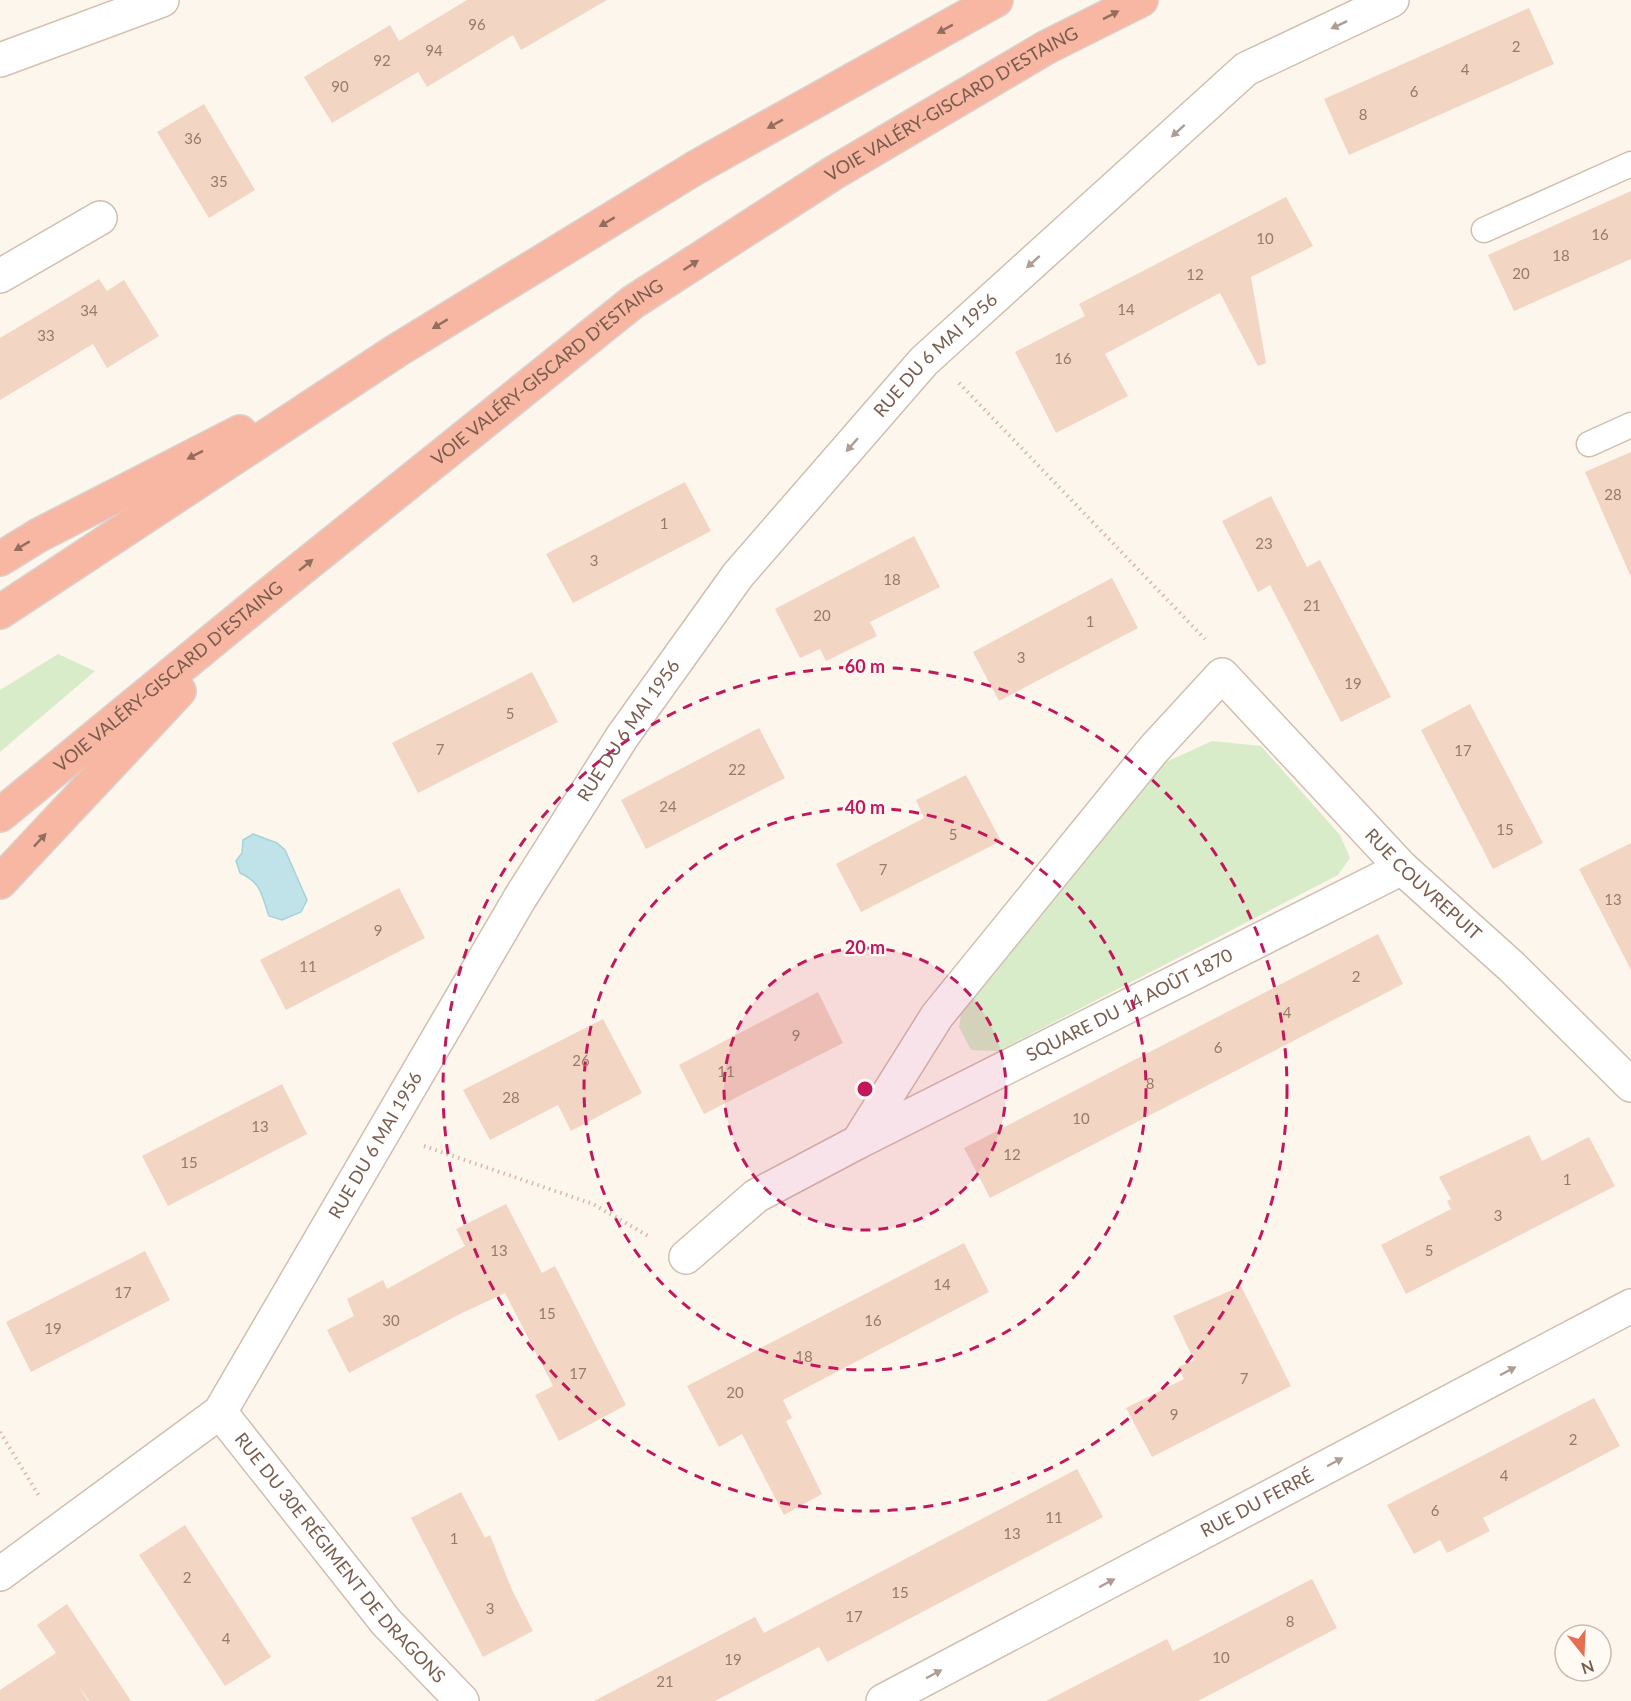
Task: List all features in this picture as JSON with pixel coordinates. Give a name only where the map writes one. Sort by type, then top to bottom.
[{"type":"highway","points":[[0,612],[396,351],[695,168],[996,0]]},
{"type":"highway","name":"VOIE VALÉRY-GISCARD D'ESTAING","points":[[0,815],[267,596],[633,302],[835,172],[1047,48],[1141,0]]},
{"type":"highway","points":[[0,559],[39,535],[396,351]]},
{"type":"highway","points":[[0,882],[267,596]]},
{"type":"street","points":[[0,60],[162,0]]},
{"type":"street","name":"RUE DU 6 MAI 1956","points":[[0,1575],[220,1412],[520,898],[622,737],[738,575],[931,354],[1246,69],[1392,0]]},
{"type":"street","points":[[0,276],[100,218]]},
{"type":"street","points":[[858,1142],[937,1016],[1153,750],[1222,675]]},
{"type":"street","name":"RUE COUVREPUIT","points":[[1222,675],[1402,868],[1512,967],[1631,1085]]},
{"type":"street","name":"SQUARE DU 14 AOÛT 1870","points":[[686,1257],[756,1196],[858,1142],[1402,868]]},
{"type":"street","name":"RUE DU FERRÉ","points":[[883,1701],[1631,1306]]},
{"type":"street","name":"RUE DU 30E RÉGIMENT DE DRAGONS","points":[[220,1412],[386,1622],[462,1701]]},
{"type":"lane","points":[[1484,230],[1631,164]]},
{"type":"lane","points":[[1589,444],[1631,425]]},
{"type":"path","points":[[931,354],[1205,639],[1222,675]]},
{"type":"path","points":[[386,1127],[412,1142],[593,1204],[686,1257]]},
{"type":"path","points":[[0,1432],[42,1500],[58,1531]]},
{"type":"green space","points":[[58,654],[95,671],[0,752],[0,690]]},
{"type":"green space","points":[[1212,741],[1261,746],[1340,835],[1350,858],[1338,875],[998,1051],[971,1050],[959,1027],[962,1008],[1162,764]]},
{"type":"water","points":[[253,834],[277,843],[285,850],[307,900],[301,912],[282,920],[269,916],[257,885],[240,873],[236,861],[242,853],[243,840]]},
{"type":"building","points":[[467,0],[607,0],[521,50],[513,35],[427,87],[418,72],[332,123],[304,77],[390,25],[399,41]]},
{"type":"building","points":[[1529,8],[1554,64],[1349,155],[1324,99]]},
{"type":"building","points":[[204,104],[255,190],[209,218],[157,132]]},
{"type":"building","points":[[1631,191],[1631,259],[1514,311],[1488,255]]},
{"type":"building","points":[[1286,197],[1313,246],[1251,277],[1266,363],[1258,366],[1220,293],[1105,354],[1128,396],[1056,433],[1015,352],[1085,316],[1079,304]]},
{"type":"building","points":[[99,279],[107,291],[124,280],[159,336],[107,368],[93,344],[0,400],[0,338]]},
{"type":"building","points":[[1631,452],[1631,577],[1585,472]]},
{"type":"building","points":[[685,482],[711,531],[573,603],[546,554]]},
{"type":"building","points":[[1271,496],[1307,567],[1320,560],[1391,697],[1341,722],[1270,585],[1258,592],[1222,521]]},
{"type":"building","points":[[914,536],[940,587],[870,622],[877,636],[826,661],[820,649],[800,658],[775,609]]},
{"type":"building","points":[[1112,578],[1138,628],[999,701],[973,652]]},
{"type":"building","points":[[532,672],[558,722],[418,793],[392,743]]},
{"type":"building","points":[[1470,704],[1543,843],[1493,869],[1421,730]]},
{"type":"building","points":[[759,728],[785,778],[646,849],[621,800]]},
{"type":"building","points":[[966,775],[1001,841],[861,912],[836,864],[924,818],[916,800]]},
{"type":"building","points":[[1631,843],[1631,970],[1579,869]]},
{"type":"building","points":[[399,888],[425,938],[286,1010],[260,960]]},
{"type":"building","points":[[1378,934],[1403,984],[990,1198],[964,1148]]},
{"type":"building","points":[[818,992],[843,1043],[704,1114],[679,1065]]},
{"type":"building","points":[[603,1019],[642,1093],[571,1131],[558,1105],[490,1140],[463,1090]]},
{"type":"building","points":[[282,1084],[307,1134],[168,1206],[142,1156]]},
{"type":"building","points":[[1529,1135],[1542,1161],[1589,1137],[1615,1186],[1406,1294],[1381,1245],[1451,1209],[1447,1201],[1451,1199],[1439,1177]]},
{"type":"building","points":[[506,1204],[542,1273],[555,1266],[626,1405],[559,1441],[535,1395],[553,1386],[505,1293],[460,1314],[349,1373],[327,1330],[354,1316],[347,1299],[383,1280],[387,1289],[465,1246],[456,1229]]},
{"type":"building","points":[[964,1243],[989,1292],[783,1400],[792,1418],[786,1421],[822,1494],[784,1515],[742,1434],[719,1447],[687,1386]]},
{"type":"building","points":[[145,1251],[170,1300],[31,1372],[6,1322]]},
{"type":"building","points":[[1241,1286],[1291,1386],[1152,1457],[1126,1408],[1184,1379],[1178,1367],[1194,1360],[1173,1316]]},
{"type":"building","points":[[1594,1398],[1620,1446],[1483,1518],[1490,1531],[1447,1553],[1440,1540],[1414,1554],[1387,1505]]},
{"type":"building","points":[[1077,1469],[1103,1517],[827,1662],[819,1647],[715,1701],[594,1701],[755,1617],[764,1633]]},
{"type":"building","points":[[461,1492],[485,1538],[490,1535],[512,1590],[533,1631],[483,1657],[411,1518]]},
{"type":"building","points":[[185,1525],[271,1657],[225,1686],[139,1555]]},
{"type":"building","points":[[1312,1579],[1337,1628],[1198,1701],[1046,1701],[1167,1639],[1173,1651]]},
{"type":"building","points":[[67,1604],[131,1701],[89,1701],[77,1683],[88,1701],[0,1701],[0,1690],[56,1653],[37,1625]]}]
